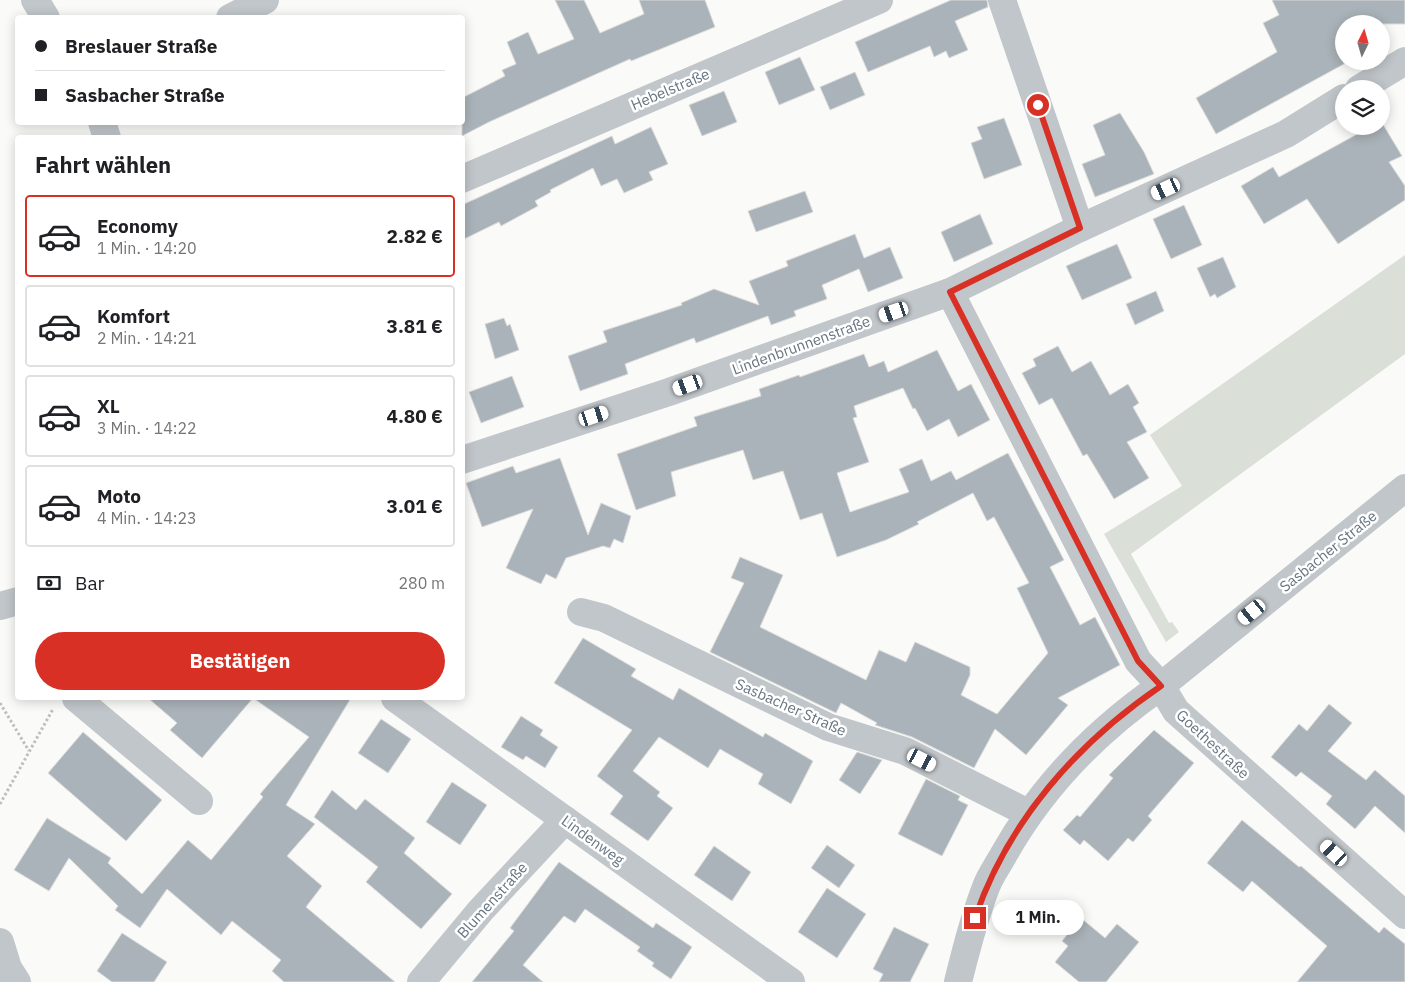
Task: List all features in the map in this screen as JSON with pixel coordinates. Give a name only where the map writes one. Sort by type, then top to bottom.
[{"type":"street","points":[[35,0],[44,15]]},
{"type":"street","points":[[236,15],[265,0]]},
{"type":"street","name":"Hebelstraße","points":[[465,178],[879,0]]},
{"type":"street","points":[[1002,0],[1080,228]]},
{"type":"street","points":[[1373,80],[1405,60]]},
{"type":"street","name":"Lindenbrunnenstraße","points":[[465,459],[669,392],[950,292],[1080,228],[1286,134],[1335,104]]},
{"type":"street","name":"Goethestraße","points":[[950,292],[1138,661],[1161,686],[1176,711],[1405,915]]},
{"type":"street","name":"Sasbacher Straße","points":[[958,982],[969,934],[986,885],[1028,813],[1086,745],[1123,712],[1161,686],[1405,488]]},
{"type":"street","points":[[0,606],[15,602]]},
{"type":"street","name":"Sasbacher Straße","points":[[581,612],[604,618],[828,727],[905,751],[1028,813]]},
{"type":"street","name":"Lindenweg","points":[[399,700],[791,982]]},
{"type":"street","points":[[65,701],[199,801]]},
{"type":"street","name":"Blumenstraße","points":[[421,982],[481,910],[565,820]]},
{"type":"street","points":[[0,942],[8,968],[17,982]]},
{"type":"path","points":[[0,804],[30,752],[65,701]]},
{"type":"path","points":[[0,703],[30,752]]},
{"type":"shaded area","points":[[1405,255],[1405,354],[1131,554],[1169,623],[1172,622],[1179,632],[1166,642],[1104,534],[1182,486],[1150,435]]},
{"type":"building","points":[[555,0],[584,0],[600,33],[644,14],[639,0],[705,0],[715,27],[631,61],[630,59],[462,135],[462,125],[465,125],[465,96],[505,76],[502,70],[516,64],[507,42],[528,32],[538,54],[574,39]]},
{"type":"building","points":[[951,0],[987,0],[988,7],[955,21],[968,50],[949,58],[946,51],[934,57],[930,46],[868,72],[855,42]]},
{"type":"building","points":[[1272,0],[1405,0],[1405,24],[1390,24],[1390,15],[1335,15],[1335,69],[1216,134],[1196,98],[1277,52],[1263,23],[1279,15]]},
{"type":"building","points":[[800,57],[815,90],[779,105],[765,72]]},
{"type":"building","points":[[855,72],[865,95],[830,110],[820,87]]},
{"type":"building","points":[[724,91],[737,122],[702,136],[689,105]]},
{"type":"building","points":[[1120,113],[1144,152],[1154,174],[1095,197],[1082,164],[1105,155],[1093,125]]},
{"type":"building","points":[[1004,118],[1022,165],[984,179],[971,143],[982,139],[977,127]]},
{"type":"building","points":[[651,127],[668,164],[649,172],[653,180],[624,193],[617,179],[601,186],[593,168],[550,190],[551,192],[535,201],[538,206],[501,226],[499,222],[465,239],[465,204],[612,136],[615,144]]},
{"type":"building","points":[[1356,135],[1389,135],[1402,156],[1389,162],[1405,186],[1405,200],[1338,244],[1307,199],[1264,224],[1241,186],[1273,167],[1279,177]]},
{"type":"building","points":[[805,191],[813,212],[756,232],[748,211]]},
{"type":"building","points":[[1184,205],[1202,245],[1171,259],[1153,219]]},
{"type":"building","points":[[980,214],[993,244],[954,262],[941,232]]},
{"type":"building","points":[[855,234],[864,258],[890,247],[903,278],[868,292],[859,269],[822,285],[827,299],[794,311],[796,316],[771,325],[768,316],[696,343],[694,338],[625,364],[628,374],[580,391],[568,356],[607,342],[603,331],[682,305],[681,303],[714,289],[759,305],[749,281],[788,266],[786,261]]},
{"type":"building","points":[[1117,244],[1132,278],[1082,300],[1066,266]]},
{"type":"building","points":[[1223,257],[1236,287],[1217,298],[1215,294],[1210,297],[1197,268]]},
{"type":"building","points":[[1156,291],[1164,311],[1135,325],[1126,304]]},
{"type":"building","points":[[504,318],[507,326],[510,324],[519,350],[495,359],[485,324]]},
{"type":"building","points":[[1058,346],[1072,372],[1091,361],[1110,395],[1128,384],[1139,403],[1133,407],[1147,432],[1127,442],[1149,478],[1114,499],[1087,454],[1083,456],[1052,398],[1039,405],[1022,373],[1036,366],[1033,359]]},
{"type":"building","points":[[937,350],[958,391],[971,384],[990,420],[958,437],[949,419],[927,431],[915,408],[913,409],[903,388],[854,406],[857,417],[853,418],[869,462],[837,473],[850,512],[909,492],[899,469],[922,459],[931,481],[951,471],[956,480],[1008,453],[1064,560],[1050,567],[1080,625],[1095,617],[1120,665],[1058,698],[1068,705],[1026,755],[995,729],[974,768],[912,737],[875,725],[877,723],[841,703],[836,713],[710,652],[744,583],[731,578],[740,557],[783,575],[760,627],[866,680],[879,650],[906,662],[915,642],[970,667],[970,675],[961,695],[997,714],[1048,653],[1017,588],[1029,583],[994,517],[987,521],[973,493],[917,522],[919,524],[886,540],[837,557],[822,513],[800,520],[783,471],[753,480],[743,450],[671,472],[676,496],[636,510],[617,454],[697,426],[694,417],[761,396],[759,389],[799,375],[800,377],[864,354],[869,367],[884,361],[888,372]]},
{"type":"building","points":[[512,376],[524,407],[481,423],[469,392]]},
{"type":"building","points":[[560,458],[588,535],[601,503],[631,516],[623,543],[614,539],[610,548],[603,546],[566,558],[556,579],[546,574],[541,584],[506,568],[533,509],[482,527],[466,483],[513,466],[516,473]]},
{"type":"building","points":[[583,638],[636,669],[631,676],[673,700],[679,688],[763,737],[765,733],[813,761],[791,804],[758,784],[763,774],[720,749],[708,768],[659,737],[633,771],[660,792],[657,796],[673,808],[648,841],[610,814],[623,796],[597,776],[632,730],[554,683]]},
{"type":"building","points":[[150,700],[251,700],[202,758],[170,730],[177,723]]},
{"type":"building","points":[[256,700],[350,700],[286,805],[315,824],[287,856],[322,886],[306,907],[395,982],[284,982],[272,971],[281,960],[232,921],[221,935],[167,889],[140,928],[115,910],[118,906],[69,858],[49,891],[14,870],[47,818],[111,858],[108,863],[142,894],[188,840],[211,860],[263,797],[260,794],[309,737]]},
{"type":"building","points":[[1329,704],[1352,723],[1328,751],[1366,780],[1375,770],[1405,796],[1405,833],[1375,806],[1355,829],[1326,804],[1332,796],[1301,772],[1296,777],[1271,757],[1299,724],[1307,731]]},
{"type":"building","points":[[521,716],[543,730],[540,735],[558,747],[545,768],[526,756],[523,760],[501,747]]},
{"type":"building","points":[[381,719],[411,739],[388,773],[358,753]]},
{"type":"building","points":[[1154,730],[1194,763],[1148,816],[1152,820],[1133,842],[1128,838],[1108,861],[1084,840],[1080,845],[1063,830],[1077,815],[1080,817],[1113,778],[1109,775]]},
{"type":"building","points":[[83,732],[162,800],[126,841],[48,773]]},
{"type":"building","points":[[857,752],[882,760],[860,794],[839,780]]},
{"type":"building","points":[[926,779],[960,796],[958,800],[968,805],[942,856],[898,834]]},
{"type":"building","points":[[452,782],[487,805],[460,845],[426,822]]},
{"type":"building","points":[[332,790],[356,810],[365,799],[415,838],[404,853],[452,894],[421,929],[366,882],[378,867],[314,817]]},
{"type":"building","points":[[1242,820],[1299,867],[1301,866],[1379,933],[1384,927],[1405,944],[1405,982],[1297,982],[1327,946],[1252,881],[1243,892],[1207,863]]},
{"type":"building","points":[[827,845],[855,865],[839,888],[811,868]]},
{"type":"building","points":[[714,846],[751,872],[732,901],[694,875]]},
{"type":"building","points":[[559,862],[653,928],[656,923],[692,947],[671,979],[652,966],[654,963],[637,951],[640,947],[585,909],[575,923],[564,916],[523,965],[543,982],[472,982],[514,931],[510,928]]},
{"type":"building","points":[[827,888],[866,914],[837,958],[798,932]]},
{"type":"building","points":[[1081,918],[1105,938],[1117,924],[1139,942],[1106,982],[1079,982],[1055,962],[1068,946],[1062,941]]},
{"type":"building","points":[[894,927],[929,944],[910,982],[879,982],[883,974],[873,969]]},
{"type":"building","points":[[122,933],[167,962],[154,982],[112,982],[97,971]]},
{"type":"route","points":[[975,918],[986,885],[1028,813],[1086,745],[1123,712],[1161,686],[1138,661],[950,292],[1080,228],[1038,105]]}]
